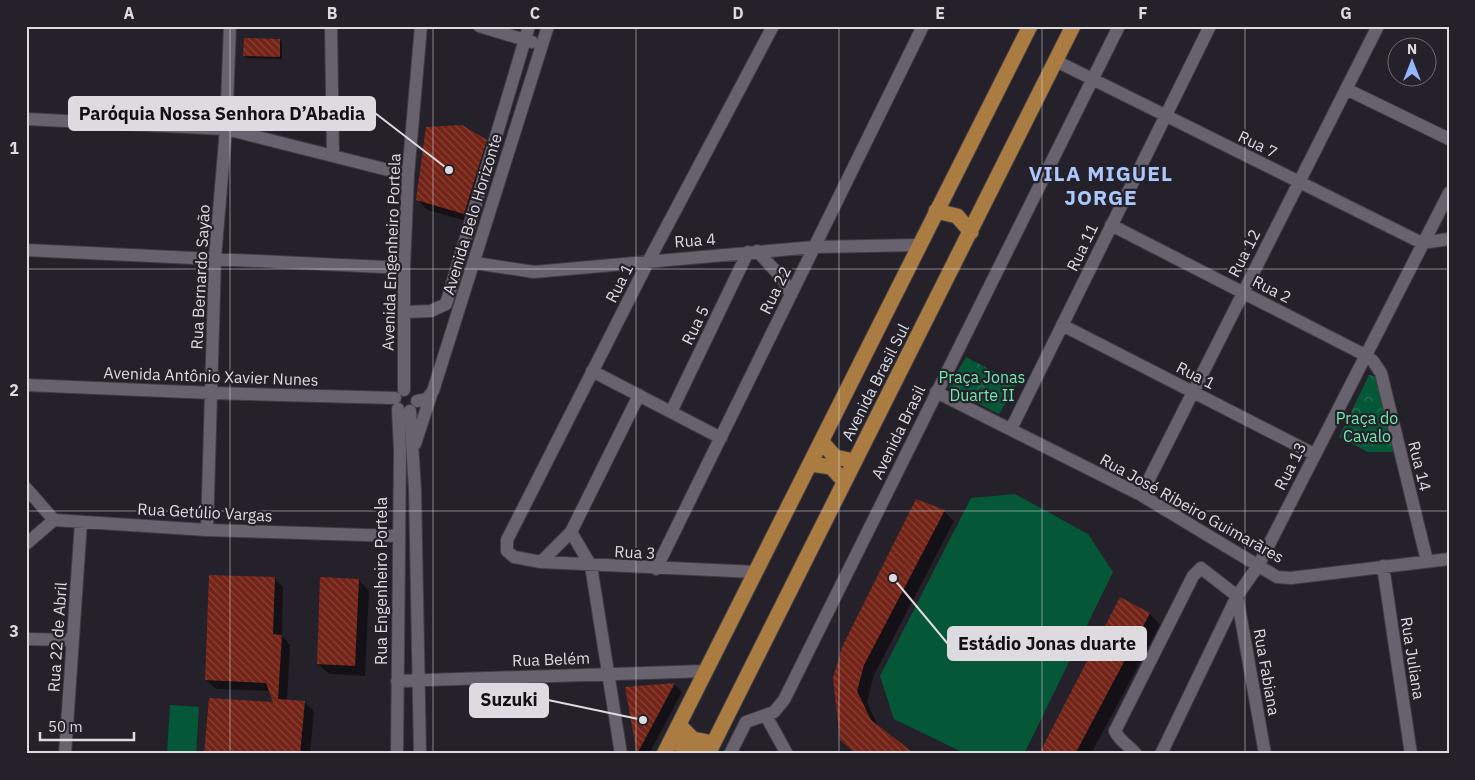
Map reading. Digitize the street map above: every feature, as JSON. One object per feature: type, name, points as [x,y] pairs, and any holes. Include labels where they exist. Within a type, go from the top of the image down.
[{"type":"main road","name":"Avenida Brasil Sul","points":[[667,748],[1030,26]]},
{"type":"main road","name":"Avenida Brasil Sul","points":[[710,748],[1074,26]]},
{"type":"main road","points":[[946,192],[955,205],[971,212],[979,212]]},
{"type":"main road","points":[[936,211],[957,216],[971,232]]},
{"type":"main road","points":[[822,442],[835,457],[854,461]]},
{"type":"main road","points":[[811,464],[831,467],[844,481]]},
{"type":"main road","points":[[679,725],[694,739],[710,748]]},
{"type":"main road","points":[[667,748],[680,744],[698,754]]},
{"type":"street","name":"Rua Bernardo Sayão","points":[[207,530],[215,258],[226,130],[230,26]]},
{"type":"street","points":[[331,26],[332,156]]},
{"type":"street","name":"Avenida Engenheiro Portela","points":[[405,402],[404,268],[408,175],[420,26]]},
{"type":"street","points":[[479,26],[542,45]]},
{"type":"street","name":"Avenida Belo Horizonte","points":[[405,312],[431,310],[446,304],[529,26]]},
{"type":"street","name":"Avenida Belo Horizonte","points":[[413,451],[475,263],[548,26]]},
{"type":"street","name":"Rua 1","points":[[514,557],[507,551],[507,540],[649,260],[772,26]]},
{"type":"street","name":"Rua 22","points":[[656,569],[923,26]]},
{"type":"street","name":"Avenida Brasil","points":[[746,722],[774,712],[784,700],[1119,26]]},
{"type":"street","name":"Rua 11","points":[[1011,429],[1210,26]]},
{"type":"street","name":"Rua 12","points":[[1141,494],[1377,27]]},
{"type":"street","name":"Rua 7","points":[[1056,61],[1422,243]]},
{"type":"street","points":[[1346,89],[1449,139]]},
{"type":"street","points":[[26,118],[226,130],[408,175]]},
{"type":"street","name":"Rua 13","points":[[1161,754],[1237,596],[1258,566],[1449,193]]},
{"type":"street","name":"Rua 2","points":[[1112,225],[1365,355]]},
{"type":"street","points":[[1422,243],[1449,239]]},
{"type":"street","name":"Rua 4","points":[[475,263],[534,272],[649,260],[814,247],[919,244]]},
{"type":"street","points":[[26,250],[404,268]]},
{"type":"street","points":[[752,252],[783,279],[791,295]]},
{"type":"street","name":"Rua 5","points":[[670,412],[752,252]]},
{"type":"street","name":"Rua 1","points":[[1062,325],[1314,454]]},
{"type":"street","name":"Rua 14","points":[[1365,355],[1373,361],[1381,373],[1426,561]]},
{"type":"street","points":[[592,371],[721,438]]},
{"type":"street","name":"Avenida Antônio Xavier Nunes","points":[[26,385],[405,402]]},
{"type":"street","name":"Rua José Ribeiro Guimarãres","points":[[936,392],[1141,494],[1277,577],[1290,578],[1449,559]]},
{"type":"street","points":[[420,754],[413,451],[405,402],[427,399],[430,395]]},
{"type":"street","points":[[540,562],[571,532],[639,395]]},
{"type":"street","name":"Rua Engenheiro Portela","points":[[397,754],[398,536],[400,451],[405,402]]},
{"type":"street","points":[[26,488],[54,520],[26,544]]},
{"type":"street","name":"Rua Getúlio Vargas","points":[[54,520],[207,530],[398,536]]},
{"type":"street","name":"Rua 22 de Abril","points":[[65,754],[81,522]]},
{"type":"street","points":[[571,532],[591,566],[621,754]]},
{"type":"street","name":"Rua 3","points":[[514,557],[540,562],[591,566],[756,572]]},
{"type":"street","name":"Rua Juliana","points":[[1383,566],[1411,754]]},
{"type":"street","points":[[1136,754],[1130,747],[1119,741],[1115,731],[1192,576],[1201,568],[1237,596]]},
{"type":"street","name":"Rua Fabiana","points":[[1237,596],[1265,754]]},
{"type":"street","points":[[26,639],[73,640]]},
{"type":"street","name":"Rua Belém","points":[[397,681],[706,671]]},
{"type":"street","points":[[730,711],[746,722],[730,754]]},
{"type":"street","points":[[766,716],[787,754]]},
{"type":"green space","name":"Praça Jonas Duarte II","points":[[966,357],[1017,384],[999,414],[948,388]]},
{"type":"green space","name":"Praça do Cavalo","points":[[1369,375],[1378,377],[1394,452],[1368,452],[1339,437]]},
{"type":"green space","points":[[1015,494],[1088,534],[1113,572],[1024,754],[966,754],[894,719],[880,676],[971,498]]},
{"type":"green space","points":[[170,705],[199,707],[196,754],[167,754]]},
{"type":"building","points":[[244,38],[280,39],[280,57],[243,56]]},
{"type":"building","points":[[462,125],[487,140],[464,214],[416,200],[426,127]]},
{"type":"building","points":[[916,499],[945,510],[864,665],[857,691],[871,720],[915,754],[856,754],[840,740],[833,678],[842,647]]},
{"type":"building","points":[[209,575],[275,577],[273,634],[282,635],[278,699],[305,701],[300,754],[204,754],[209,698],[273,702],[266,683],[205,680]]},
{"type":"building","points":[[320,577],[359,579],[355,666],[317,664]]},
{"type":"building","points":[[1120,597],[1150,613],[1075,754],[1039,754]]},
{"type":"building","points":[[675,683],[637,754],[625,687]]},
{"type":"place","name":"Paróquia Nossa Senhora D’Abadia","points":[[449,170]]},
{"type":"place","name":"Estádio Jonas duarte","points":[[893,578]]},
{"type":"place","name":"Suzuki","points":[[643,720]]},
{"type":"district","name":"VILA MIGUEL JORGE","points":[[1101,186]]}]
